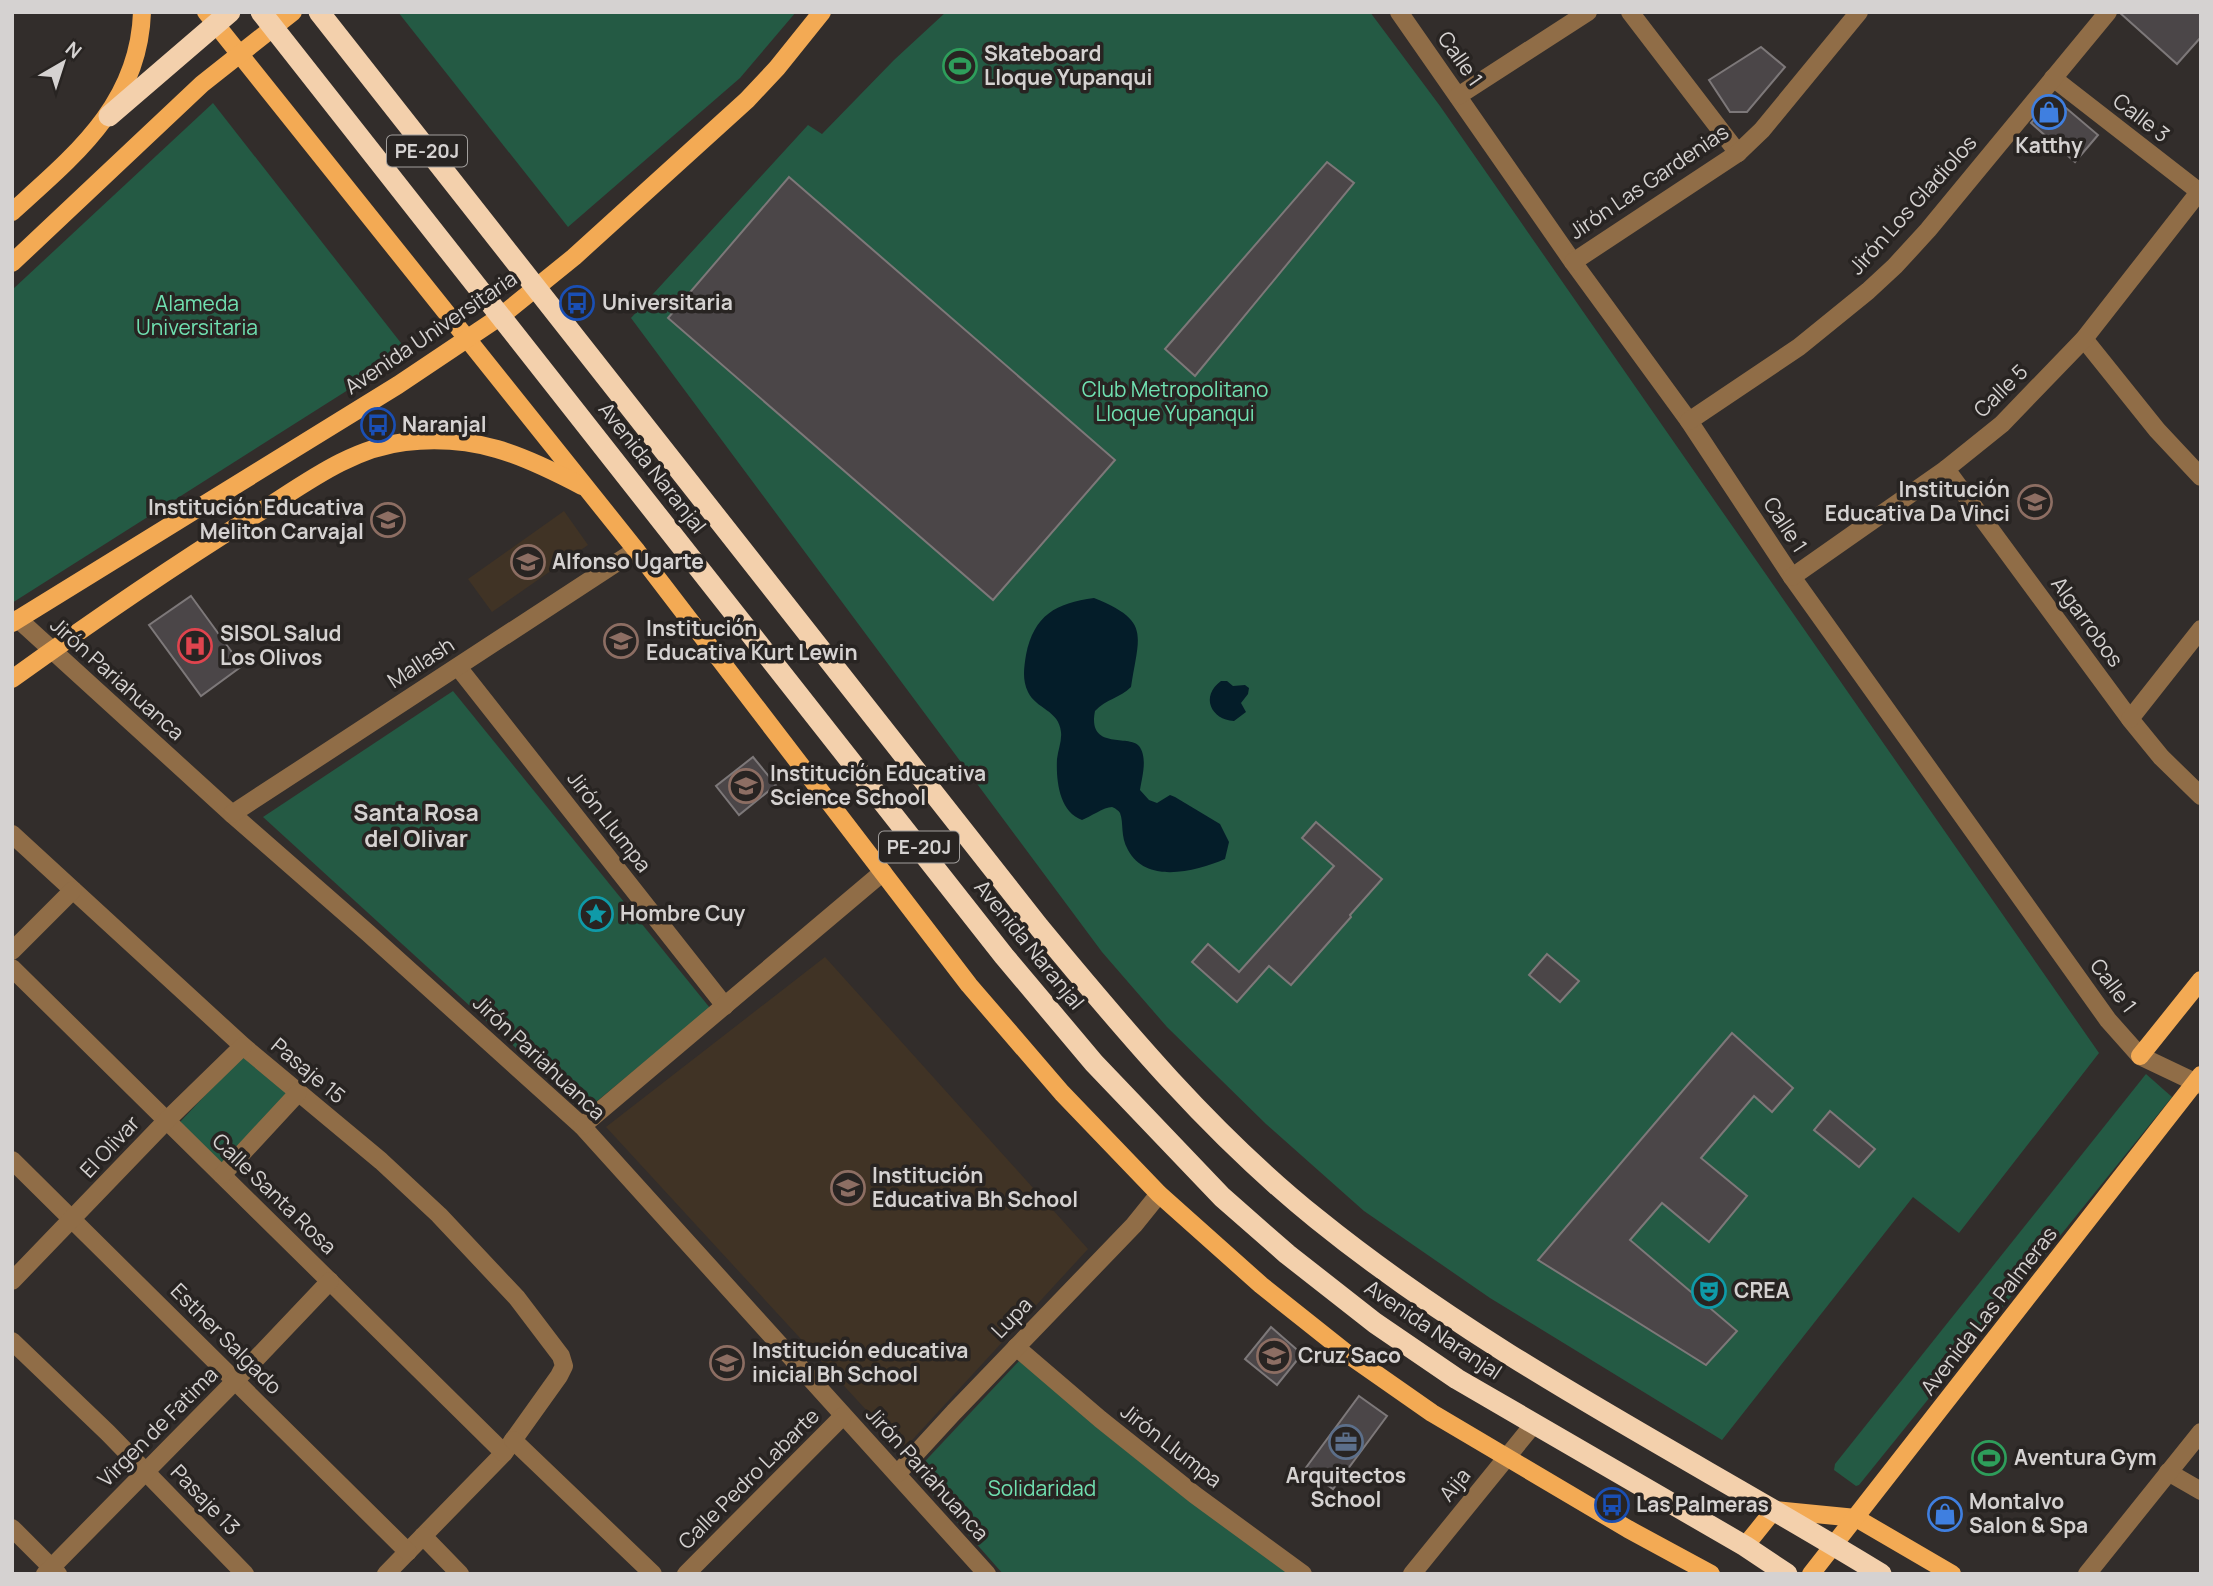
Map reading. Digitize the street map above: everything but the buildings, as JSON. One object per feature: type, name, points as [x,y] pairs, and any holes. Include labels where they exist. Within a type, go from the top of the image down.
[{"type":"highway","name":"Avenida Naranjal","points":[[319,12],[1039,928],[1127,1033],[1252,1163],[1317,1219],[1404,1285],[1564,1387],[1881,1574]]},
{"type":"highway","points":[[109,116],[217,16]]},
{"type":"highway","name":"Avenida Naranjal","points":[[267,20],[1004,956],[1094,1063],[1222,1197],[1287,1254],[1375,1323],[1457,1379],[1745,1546],[1787,1574]]},
{"type":"main road","points":[[12,212],[80,150],[109,116],[128,78],[141,34],[142,12]]},
{"type":"main road","points":[[12,262],[202,84],[239,53],[267,20],[293,12]]},
{"type":"main road","name":"Avenida Universitaria","points":[[15,621],[469,340],[501,316],[536,289],[747,100],[822,12]]},
{"type":"main road","points":[[217,16],[239,53],[636,550],[970,985],[1062,1093],[1159,1194],[1261,1284],[1349,1355],[1432,1413],[1628,1529],[1710,1574]]},
{"type":"main road","points":[[12,679],[171,567],[333,466],[370,450],[402,442],[468,442],[499,448],[530,460],[587,489]]},
{"type":"main road","points":[[2140,1056],[2201,981]]},
{"type":"main road","name":"Avenida Las Palmeras","points":[[1811,1574],[2199,1081]]},
{"type":"main road","points":[[1745,1546],[1774,1510]]},
{"type":"main road","name":"Avenida Naranjal","points":[[1774,1510],[1856,1518],[1952,1574]]},
{"type":"street","name":"Calle 1","points":[[1399,12],[1573,262],[1689,421],[1792,577],[2108,1020],[2140,1056]]},
{"type":"street","points":[[1458,96],[1588,12]]},
{"type":"street","points":[[1630,12],[1738,153]]},
{"type":"street","name":"Jirón Las Gardenias","points":[[1573,262],[1738,153],[1762,130],[1859,12]]},
{"type":"street","name":"Jirón Los Gladiolos","points":[[1689,421],[1799,346],[1868,291],[1928,229],[2108,12]]},
{"type":"street","name":"Calle 3","points":[[2053,78],[2200,192]]},
{"type":"street","name":"Calle 5","points":[[1792,577],[1946,469],[2002,424],[2084,339],[2200,192]]},
{"type":"street","points":[[2084,339],[2157,430],[2201,477]]},
{"type":"street","name":"Algarrobos","points":[[1946,469],[2130,719],[2161,757],[2201,796]]},
{"type":"street","name":"Mallash","points":[[232,814],[636,550]]},
{"type":"street","name":"Jirón Pariahuanca","points":[[15,621],[52,650],[582,1126],[986,1574]]},
{"type":"street","points":[[2130,719],[2201,629]]},
{"type":"street","name":"Jirón Llumpa","points":[[458,667],[725,1006]]},
{"type":"street","name":"Pasaje 15","points":[[12,834],[243,1046],[381,1161],[439,1215],[517,1298],[561,1356],[564,1366],[509,1446]]},
{"type":"street","points":[[582,1126],[883,872]]},
{"type":"street","points":[[12,951],[73,890]]},
{"type":"street","name":"Calle Santa Rosa","points":[[12,968],[330,1281],[653,1574]]},
{"type":"street","name":"El Olivar","points":[[12,1281],[243,1046]]},
{"type":"street","points":[[2140,1056],[2199,1081]]},
{"type":"street","points":[[222,1175],[298,1093]]},
{"type":"street","name":"Esther Salgado","points":[[12,1160],[408,1552]]},
{"type":"street","name":"Lupa","points":[[898,1474],[1134,1225],[1159,1194]]},
{"type":"street","name":"Virgen de Fatima","points":[[52,1572],[330,1281]]},
{"type":"street","name":"Pasaje 13","points":[[12,1341],[146,1472],[245,1574]]},
{"type":"street","name":"Jirón Llumpa","points":[[1016,1347],[1100,1419],[1303,1574]]},
{"type":"street","name":"Calle Pedro Labarte","points":[[686,1574],[843,1416]]},
{"type":"street","name":"Aija","points":[[1412,1574],[1534,1425]]},
{"type":"street","points":[[2087,1574],[2201,1432]]},
{"type":"street","points":[[386,1574],[509,1446]]},
{"type":"street","points":[[2168,1472],[2201,1491]]},
{"type":"street","points":[[12,1528],[52,1572]]},
{"type":"street","points":[[423,1536],[460,1574]]},
{"type":"shaded area","name":"Alfonso Ugarte","points":[[564,511],[588,545],[492,612],[468,579]]},
{"type":"shaded area","name":"Institución Educativa Bh School","points":[[825,957],[1088,1249],[903,1450],[606,1127]]},
{"type":"green space","points":[[398,12],[796,12],[740,78],[568,227]]},
{"type":"green space","name":"Club Metropolitano Lloque Yupanqui","points":[[946,12],[1370,12],[1440,106],[2099,1053],[1959,1233],[1913,1197],[1722,1440],[1490,1298],[1364,1211],[1266,1124],[1167,1027],[1102,952],[631,318],[808,125],[822,134],[894,60]]},
{"type":"green space","name":"Alameda Universitaria","points":[[213,103],[408,352],[12,603],[12,290]]},
{"type":"green space","points":[[453,691],[710,1008],[585,1111],[263,817]]},
{"type":"green space","points":[[245,1053],[301,1100],[234,1175],[180,1122]]},
{"type":"green space","points":[[2146,1074],[2172,1097],[1859,1485],[1856,1486],[1834,1470],[1835,1464]]},
{"type":"green space","name":"Solidaridad","points":[[1019,1361],[1289,1574],[1003,1574],[914,1473]]},
{"type":"water","points":[[1094,598],[1125,614],[1133,622],[1138,642],[1131,687],[1095,711],[1094,723],[1097,732],[1111,739],[1139,746],[1144,762],[1140,790],[1149,800],[1157,803],[1170,795],[1220,824],[1229,842],[1225,859],[1187,871],[1147,868],[1136,861],[1128,850],[1117,810],[1109,807],[1082,820],[1074,816],[1064,803],[1057,776],[1061,735],[1059,725],[1052,714],[1028,692],[1024,678],[1025,660],[1035,630],[1049,613],[1068,603]]},
{"type":"water","points":[[1221,681],[1249,688],[1241,703],[1246,712],[1234,721],[1219,716],[1211,706],[1211,693]]},
{"type":"place","name":"Skateboard Lloque Yupanqui","points":[[960,66]]},
{"type":"place","name":"Katthy","points":[[2049,112]]},
{"type":"place","name":"Universitaria","points":[[577,303]]},
{"type":"place","name":"Naranjal","points":[[378,425]]},
{"type":"place","name":"Institución Educativa Da Vinci","points":[[2035,502]]},
{"type":"place","name":"Institución Educativa Meliton Carvajal","points":[[388,520]]},
{"type":"place","name":"Alfonso Ugarte","points":[[528,562]]},
{"type":"place","name":"Institución Educativa Kurt Lewin","points":[[621,641]]},
{"type":"place","name":"SISOL Salud Los Olivos","points":[[195,646]]},
{"type":"place","name":"Institución Educativa Science School","points":[[746,786]]},
{"type":"place","name":"Hombre Cuy","points":[[596,914]]},
{"type":"place","name":"Institución Educativa Bh School","points":[[848,1188]]},
{"type":"place","name":"CREA","points":[[1709,1291]]},
{"type":"place","name":"Cruz Saco","points":[[1274,1356]]},
{"type":"place","name":"Institución educativa inicial Bh School","points":[[727,1363]]},
{"type":"place","name":"Arquitectos School","points":[[1346,1442]]},
{"type":"place","name":"Aventura Gym","points":[[1989,1458]]},
{"type":"place","name":"Las Palmeras","points":[[1612,1505]]},
{"type":"place","name":"Montalvo Salon & Spa","points":[[1945,1514]]},
{"type":"district","name":"Santa Rosa del Olivar","points":[[416,826]]}]
